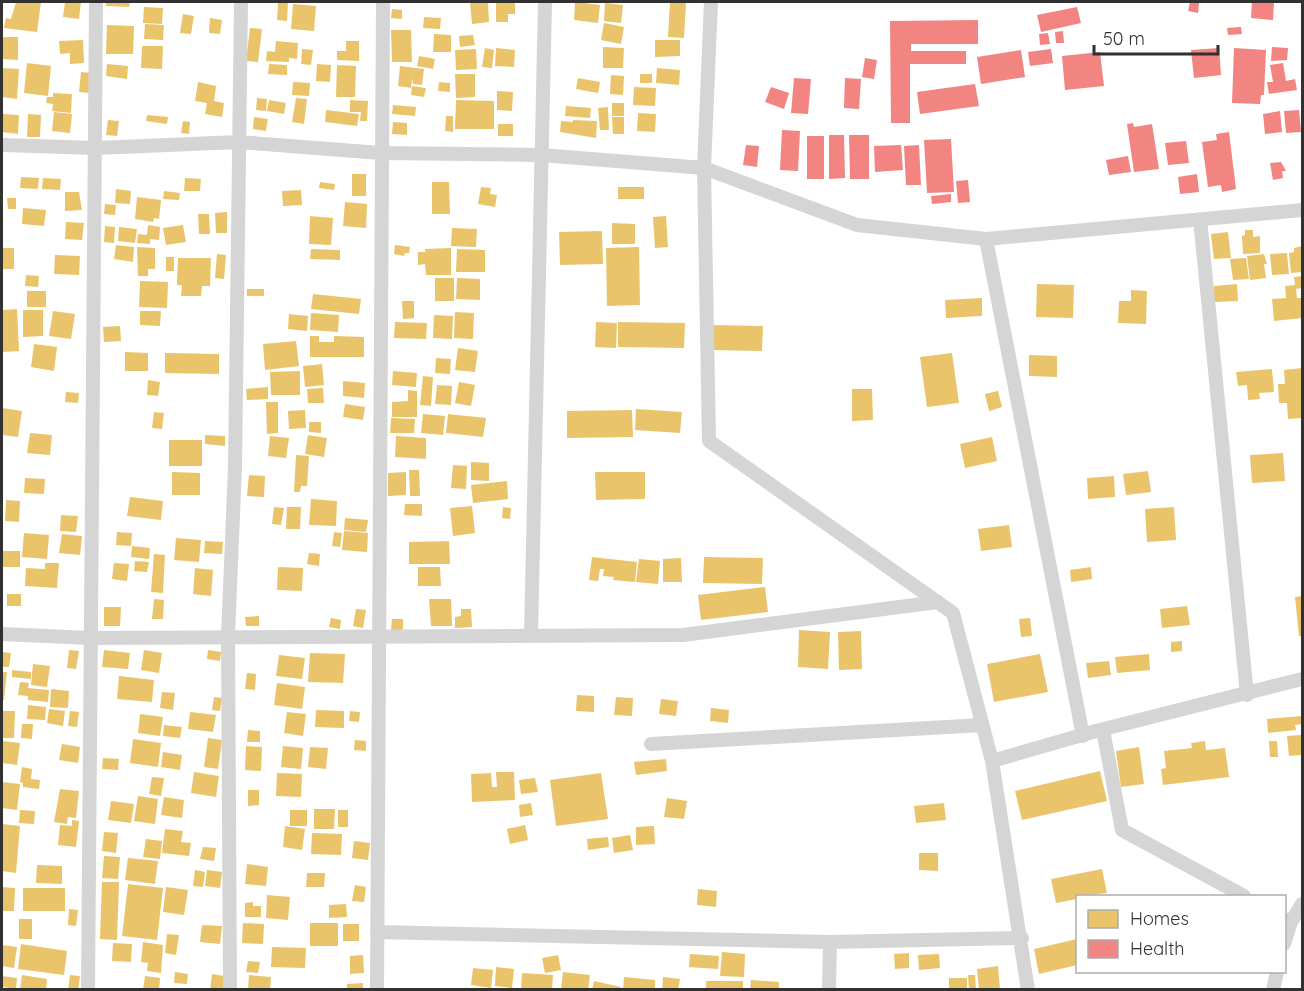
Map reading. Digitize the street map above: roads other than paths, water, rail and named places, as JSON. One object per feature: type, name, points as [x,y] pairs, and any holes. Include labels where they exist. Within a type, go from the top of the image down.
[{"type":"street","points":[[88,990],[96,2]]},
{"type":"street","points":[[230,990],[228,635],[235,467],[241,2]]},
{"type":"street","points":[[376,990],[383,2]]},
{"type":"street","points":[[531,636],[545,2]]},
{"type":"street","points":[[711,2],[704,168],[710,441],[953,613],[992,761],[1022,938],[1028,990]]},
{"type":"street","points":[[2,145],[96,148],[239,142],[381,153],[541,155],[704,168],[857,225],[986,239],[1302,210]]},
{"type":"street","points":[[1200,219],[1247,695]]},
{"type":"street","points":[[986,239],[1083,736]]},
{"type":"street","points":[[2,634],[90,638],[228,635],[379,637],[683,635],[938,602]]},
{"type":"street","points":[[992,761],[1302,679]]},
{"type":"street","points":[[651,744],[982,726]]},
{"type":"street","points":[[1103,730],[1122,831],[1240,895]]},
{"type":"street","points":[[1288,921],[1302,904]]},
{"type":"street","points":[[377,932],[830,942],[1022,938]]},
{"type":"street","points":[[829,990],[830,942]]},
{"type":"street","points":[[1273,990],[1277,973]]}]
